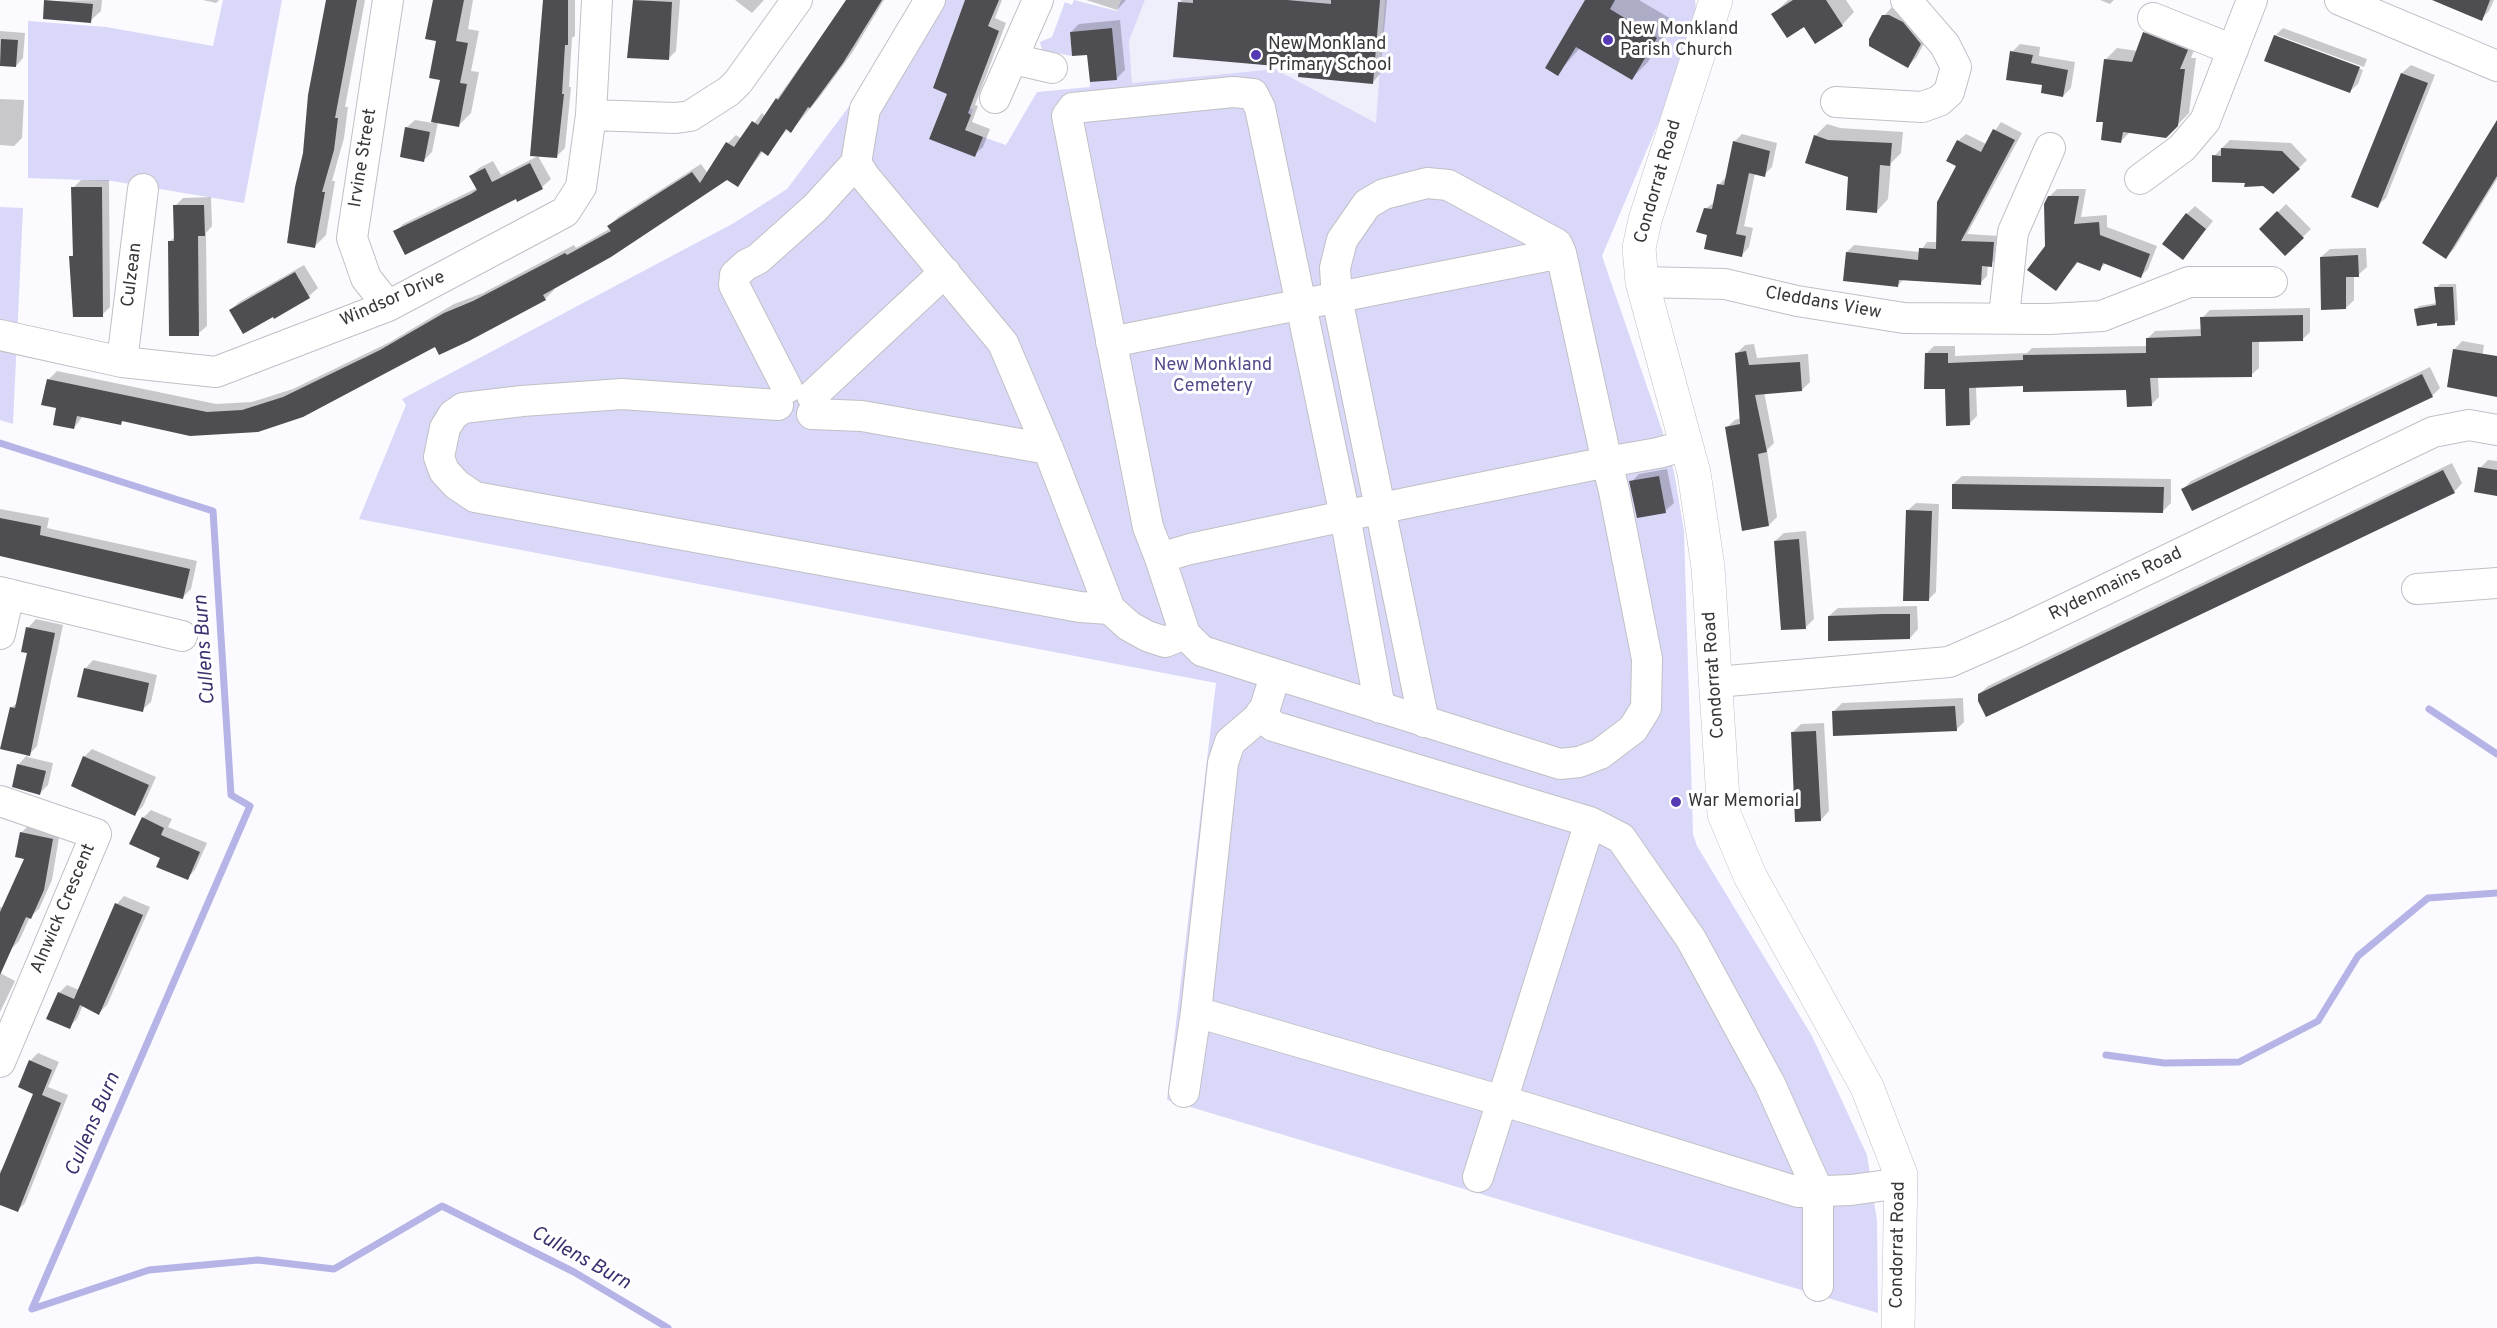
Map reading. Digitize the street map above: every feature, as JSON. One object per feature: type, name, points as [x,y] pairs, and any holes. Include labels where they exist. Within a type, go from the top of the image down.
[{"type":"main road","name":"Condorrat Road","points":[[1716,0],[1645,219],[1639,248],[1642,282],[1687,445],[1708,567],[1724,813],[1749,876],[1867,1088],[1902,1183],[1898,1328]]},
{"type":"street","name":"Irvine Street","points":[[387,306],[366,278],[352,238],[388,0]]},
{"type":"street","name":"Windsor Drive","points":[[0,335],[122,362],[216,372],[387,306],[565,212],[581,187],[591,115],[597,0]]},
{"type":"street","points":[[591,115],[676,118],[690,116],[729,91],[738,82],[797,0]]},
{"type":"street","points":[[797,401],[734,285],[735,275],[758,260],[815,208],[856,163],[865,109],[930,0]]},
{"type":"street","points":[[996,98],[1038,0]]},
{"type":"street","points":[[1836,102],[1922,107],[1939,101],[1949,92],[1956,67],[1945,45],[1905,0]]},
{"type":"street","points":[[2140,179],[2182,148],[2205,121],[2252,0]]},
{"type":"street","points":[[2340,0],[2497,66]]},
{"type":"street","points":[[2153,18],[2233,50]]},
{"type":"street","points":[[1012,58],[1052,68]]},
{"type":"street","points":[[1380,708],[1345,516],[1260,108],[1253,94],[1233,92],[1074,108],[1067,116],[1070,139],[1148,527],[1185,634],[1202,651],[1275,676],[1560,764],[1579,762],[1600,754],[1632,729],[1646,708],[1647,659],[1607,462],[1561,253],[1557,244],[1448,185],[1427,183],[1406,186],[1367,204],[1352,222],[1342,240],[1335,268],[1337,298],[1382,508],[1424,722]]},
{"type":"street","points":[[2004,317],[2013,232],[2050,148]]},
{"type":"street","points":[[856,163],[864,177],[1003,343],[1048,449],[1110,609],[1129,626],[1147,636],[1165,642],[1185,634]]},
{"type":"street","name":"Culzean","points":[[122,362],[143,189]]},
{"type":"street","points":[[1111,342],[1561,253]]},
{"type":"street","points":[[797,401],[945,272]]},
{"type":"street","name":"Cleddans View","points":[[1642,282],[1725,284],[1797,301],[1904,318],[2049,319],[2102,316],[2189,282],[2272,282]]},
{"type":"street","points":[[1048,449],[862,416],[797,401],[622,394],[522,400],[463,408],[453,415],[445,428],[439,457],[444,471],[456,485],[475,497],[1080,607],[1110,609]]},
{"type":"street","name":"Rydenmains Road","points":[[1716,682],[1949,662],[2015,633],[2433,432],[2469,425],[2497,430]]},
{"type":"street","points":[[1160,558],[1190,549],[1687,445]]},
{"type":"street","points":[[2417,589],[2497,583]]},
{"type":"street","points":[[0,634],[4,593],[182,636]]},
{"type":"street","points":[[1184,1092],[1197,1012],[1223,762],[1230,742],[1261,713],[1275,676]]},
{"type":"street","points":[[1261,713],[1273,726],[1590,822],[1621,838],[1691,939],[1770,1084],[1818,1191],[1818,1287]]},
{"type":"street","name":"Alnwick Crescent","points":[[0,801],[96,834],[2,1049]]},
{"type":"street","points":[[1479,1177],[1590,822]]},
{"type":"street","points":[[1197,1012],[1502,1100],[1798,1192],[1851,1190],[1902,1183]]},
{"type":"shaded area","name":"New Monkland Primary School","points":[[1145,0],[1385,0],[1377,124],[1275,69],[1132,83],[1129,41]]},
{"type":"green space","points":[[223,0],[282,0],[244,203],[112,181],[28,178],[28,21],[106,27],[213,46]]},
{"type":"green space","name":"New Monkland Cemetery","points":[[941,0],[965,0],[952,35],[991,50],[943,64],[933,88],[971,103],[970,108],[973,109],[971,115],[943,104],[929,138],[975,157],[983,137],[1006,145],[1037,92],[1090,87],[1090,82],[1117,79],[1112,28],[1070,32],[1072,56],[1042,50],[1040,42],[1052,37],[1065,2],[1072,5],[1074,0],[1117,11],[1121,0],[1145,0],[1129,41],[1132,83],[1275,69],[1376,123],[1385,0],[1695,0],[1698,29],[1602,256],[1662,430],[1674,472],[1684,531],[1693,834],[1697,846],[1812,1036],[1867,1155],[1877,1221],[1878,1313],[1167,1100],[1216,683],[359,519],[406,405],[402,399],[734,223],[787,189],[881,64]]},
{"type":"green space","points":[[0,207],[23,208],[13,424],[0,420]]},
{"type":"building","points":[[44,0],[93,4],[91,23],[43,19]]},
{"type":"building","points":[[326,0],[357,0],[335,118],[338,118],[334,150],[322,192],[325,192],[315,248],[287,243],[295,187],[303,153],[308,95]]},
{"type":"building","points":[[433,0],[464,0],[456,41],[468,43],[460,83],[467,84],[459,127],[431,122],[440,80],[429,78],[436,41],[425,39]]},
{"type":"building","points":[[543,0],[568,0],[568,45],[565,45],[562,94],[564,94],[557,158],[530,156]]},
{"type":"building","points":[[633,0],[672,2],[669,60],[627,58]]},
{"type":"building","points":[[846,0],[882,0],[843,63],[810,108],[808,107],[791,133],[786,129],[768,156],[761,151],[738,187],[727,180],[611,257],[543,295],[546,300],[469,341],[439,355],[435,347],[303,417],[258,432],[190,436],[122,421],[121,425],[77,416],[74,429],[53,425],[56,408],[41,405],[47,379],[207,412],[242,410],[283,397],[380,350],[444,313],[473,301],[565,253],[567,255],[611,231],[607,226],[692,172],[700,183],[726,142],[734,147],[752,121],[758,125],[776,98],[778,100]]},
{"type":"building","points":[[965,0],[999,0],[988,26],[999,31],[968,113],[971,115],[965,130],[983,137],[975,157],[929,139],[947,94],[933,88]]},
{"type":"building","name":"New Monkland Primary School","points":[[1193,0],[1287,0],[1331,4],[1331,0],[1380,0],[1373,84],[1298,77],[1299,68],[1173,57],[1178,2],[1193,3]]},
{"type":"building","name":"New Monkland Parish Church","points":[[1585,0],[1615,0],[1610,9],[1657,38],[1632,80],[1576,47],[1558,76],[1545,68]]},
{"type":"building","points":[[1793,0],[1826,0],[1843,26],[1815,44],[1804,27],[1787,38],[1771,14]]},
{"type":"building","points":[[2432,0],[2490,0],[2482,21]]},
{"type":"building","points":[[1882,15],[1889,15],[1903,22],[1921,44],[1908,68],[1869,46],[1869,39]]},
{"type":"building","points":[[1112,28],[1117,80],[1090,82],[1087,55],[1072,56],[1070,32]]},
{"type":"building","points":[[2143,32],[2188,50],[2180,69],[2185,69],[2178,126],[2166,138],[2123,132],[2121,143],[2101,140],[2103,122],[2096,122],[2104,59],[2132,62]]},
{"type":"building","points":[[2274,35],[2360,67],[2350,93],[2264,61]]},
{"type":"building","points":[[1,39],[18,40],[16,67],[0,66]]},
{"type":"building","points":[[2010,51],[2033,55],[2031,63],[2068,70],[2063,97],[2041,93],[2042,85],[2006,80]]},
{"type":"building","points":[[2401,73],[2428,83],[2378,208],[2351,197]]},
{"type":"building","points":[[2497,120],[2497,176],[2446,259],[2422,243]]},
{"type":"building","points":[[405,127],[430,132],[424,162],[400,157]]},
{"type":"building","points":[[1993,129],[2015,140],[1961,241],[1994,242],[1992,267],[1982,266],[1981,285],[1899,280],[1898,287],[1843,281],[1846,252],[1918,260],[1919,248],[1936,249],[1937,202],[1956,166],[1946,161],[1957,140],[1981,152]]},
{"type":"building","points":[[1814,135],[1828,140],[1892,143],[1890,166],[1880,165],[1877,213],[1846,210],[1848,177],[1805,163]]},
{"type":"building","points":[[1733,141],[1770,151],[1765,177],[1749,173],[1736,234],[1746,236],[1742,257],[1704,249],[1707,235],[1696,232],[1704,208],[1712,209],[1717,184],[1724,185]]},
{"type":"building","points":[[2221,148],[2282,151],[2300,169],[2273,194],[2263,186],[2244,187],[2245,183],[2212,182],[2212,155],[2221,156]]},
{"type":"building","points":[[530,163],[543,189],[517,202],[516,199],[405,255],[393,231],[477,190],[469,176],[485,168],[492,182]]},
{"type":"building","points":[[71,187],[102,187],[103,317],[73,317],[69,256],[73,256]]},
{"type":"building","points":[[2048,196],[2079,196],[2074,224],[2099,222],[2100,235],[2150,254],[2141,278],[2103,263],[2100,271],[2077,262],[2056,291],[2027,270],[2045,246],[2044,204]]},
{"type":"building","points":[[173,205],[204,205],[205,236],[198,236],[199,336],[169,336],[168,241],[174,241]]},
{"type":"building","points":[[2277,211],[2304,238],[2285,256],[2259,229]]},
{"type":"building","points":[[2186,213],[2206,229],[2183,260],[2162,244]]},
{"type":"building","points":[[2358,255],[2359,277],[2346,277],[2346,309],[2321,310],[2320,257]]},
{"type":"building","points":[[295,272],[310,298],[243,334],[229,310]]},
{"type":"building","points":[[2434,287],[2453,287],[2455,325],[2437,326],[2437,323],[2417,326],[2414,309],[2436,305]]},
{"type":"building","points":[[2303,315],[2303,341],[2252,342],[2252,377],[2150,378],[2152,406],[2127,407],[2126,390],[2023,392],[2023,386],[1969,388],[1970,425],[1946,426],[1945,389],[1924,389],[1925,353],[1948,353],[1948,363],[2023,360],[2023,355],[2146,353],[2146,338],[2201,336],[2200,317]]},
{"type":"building","points":[[2453,349],[2497,356],[2497,397],[2447,387]]},
{"type":"building","points":[[1746,351],[1749,365],[1800,362],[1802,391],[1755,395],[1767,452],[1758,454],[1769,526],[1742,531],[1725,427],[1740,424],[1735,353]]},
{"type":"building","points":[[2422,374],[2433,397],[2192,511],[2181,489]]},
{"type":"building","points":[[2478,467],[2497,470],[2497,496],[2474,492]]},
{"type":"building","points":[[2443,470],[2455,493],[1986,717],[1978,701],[1978,694]]},
{"type":"building","points":[[1659,476],[1666,513],[1637,518],[1629,481]]},
{"type":"building","points":[[1952,484],[2164,487],[2163,513],[1952,509]]},
{"type":"building","points":[[1906,510],[1932,511],[1929,601],[1903,601]]},
{"type":"building","points":[[0,518],[41,526],[40,535],[190,569],[183,599],[0,556]]},
{"type":"building","points":[[1799,539],[1806,629],[1781,630],[1774,541]]},
{"type":"building","points":[[1910,614],[1910,639],[1828,641],[1828,616]]},
{"type":"building","points":[[26,627],[55,633],[30,756],[0,749],[10,707],[15,708],[27,653],[21,652]]},
{"type":"building","points":[[84,668],[149,683],[143,712],[77,697]]},
{"type":"building","points":[[1955,706],[1957,731],[1833,736],[1832,711]]},
{"type":"building","points":[[1816,731],[1821,821],[1795,822],[1791,732]]},
{"type":"building","points":[[83,756],[149,785],[135,816],[71,786]]},
{"type":"building","points":[[17,764],[46,771],[40,795],[12,787]]},
{"type":"building","points":[[142,817],[164,828],[161,835],[200,852],[188,880],[156,867],[160,858],[129,844]]},
{"type":"building","points":[[20,832],[53,839],[44,890],[31,919],[26,917],[0,975],[0,912],[24,859],[15,857]]},
{"type":"building","points":[[115,903],[143,915],[99,1015],[80,1005],[70,1029],[46,1019],[58,992],[74,999]]},
{"type":"building","points":[[29,1060],[52,1070],[42,1095],[61,1103],[18,1212],[0,1205],[0,1174],[33,1094],[18,1087]]},
{"type":"waterway","name":"Cullens Burn","points":[[0,443],[213,511],[231,795],[250,806],[32,1309],[149,1270],[258,1260],[334,1269],[442,1206],[574,1272],[668,1328]]},
{"type":"waterway","points":[[2429,709],[2497,754]]},
{"type":"waterway","points":[[2106,1055],[2164,1063],[2239,1062],[2318,1021],[2358,956],[2428,898],[2497,893]]},
{"type":"place","name":"New Monkland Parish Church","points":[[1608,40]]},
{"type":"place","name":"New Monkland Primary School","points":[[1256,55]]},
{"type":"place","name":"War Memorial","points":[[1676,802]]}]
